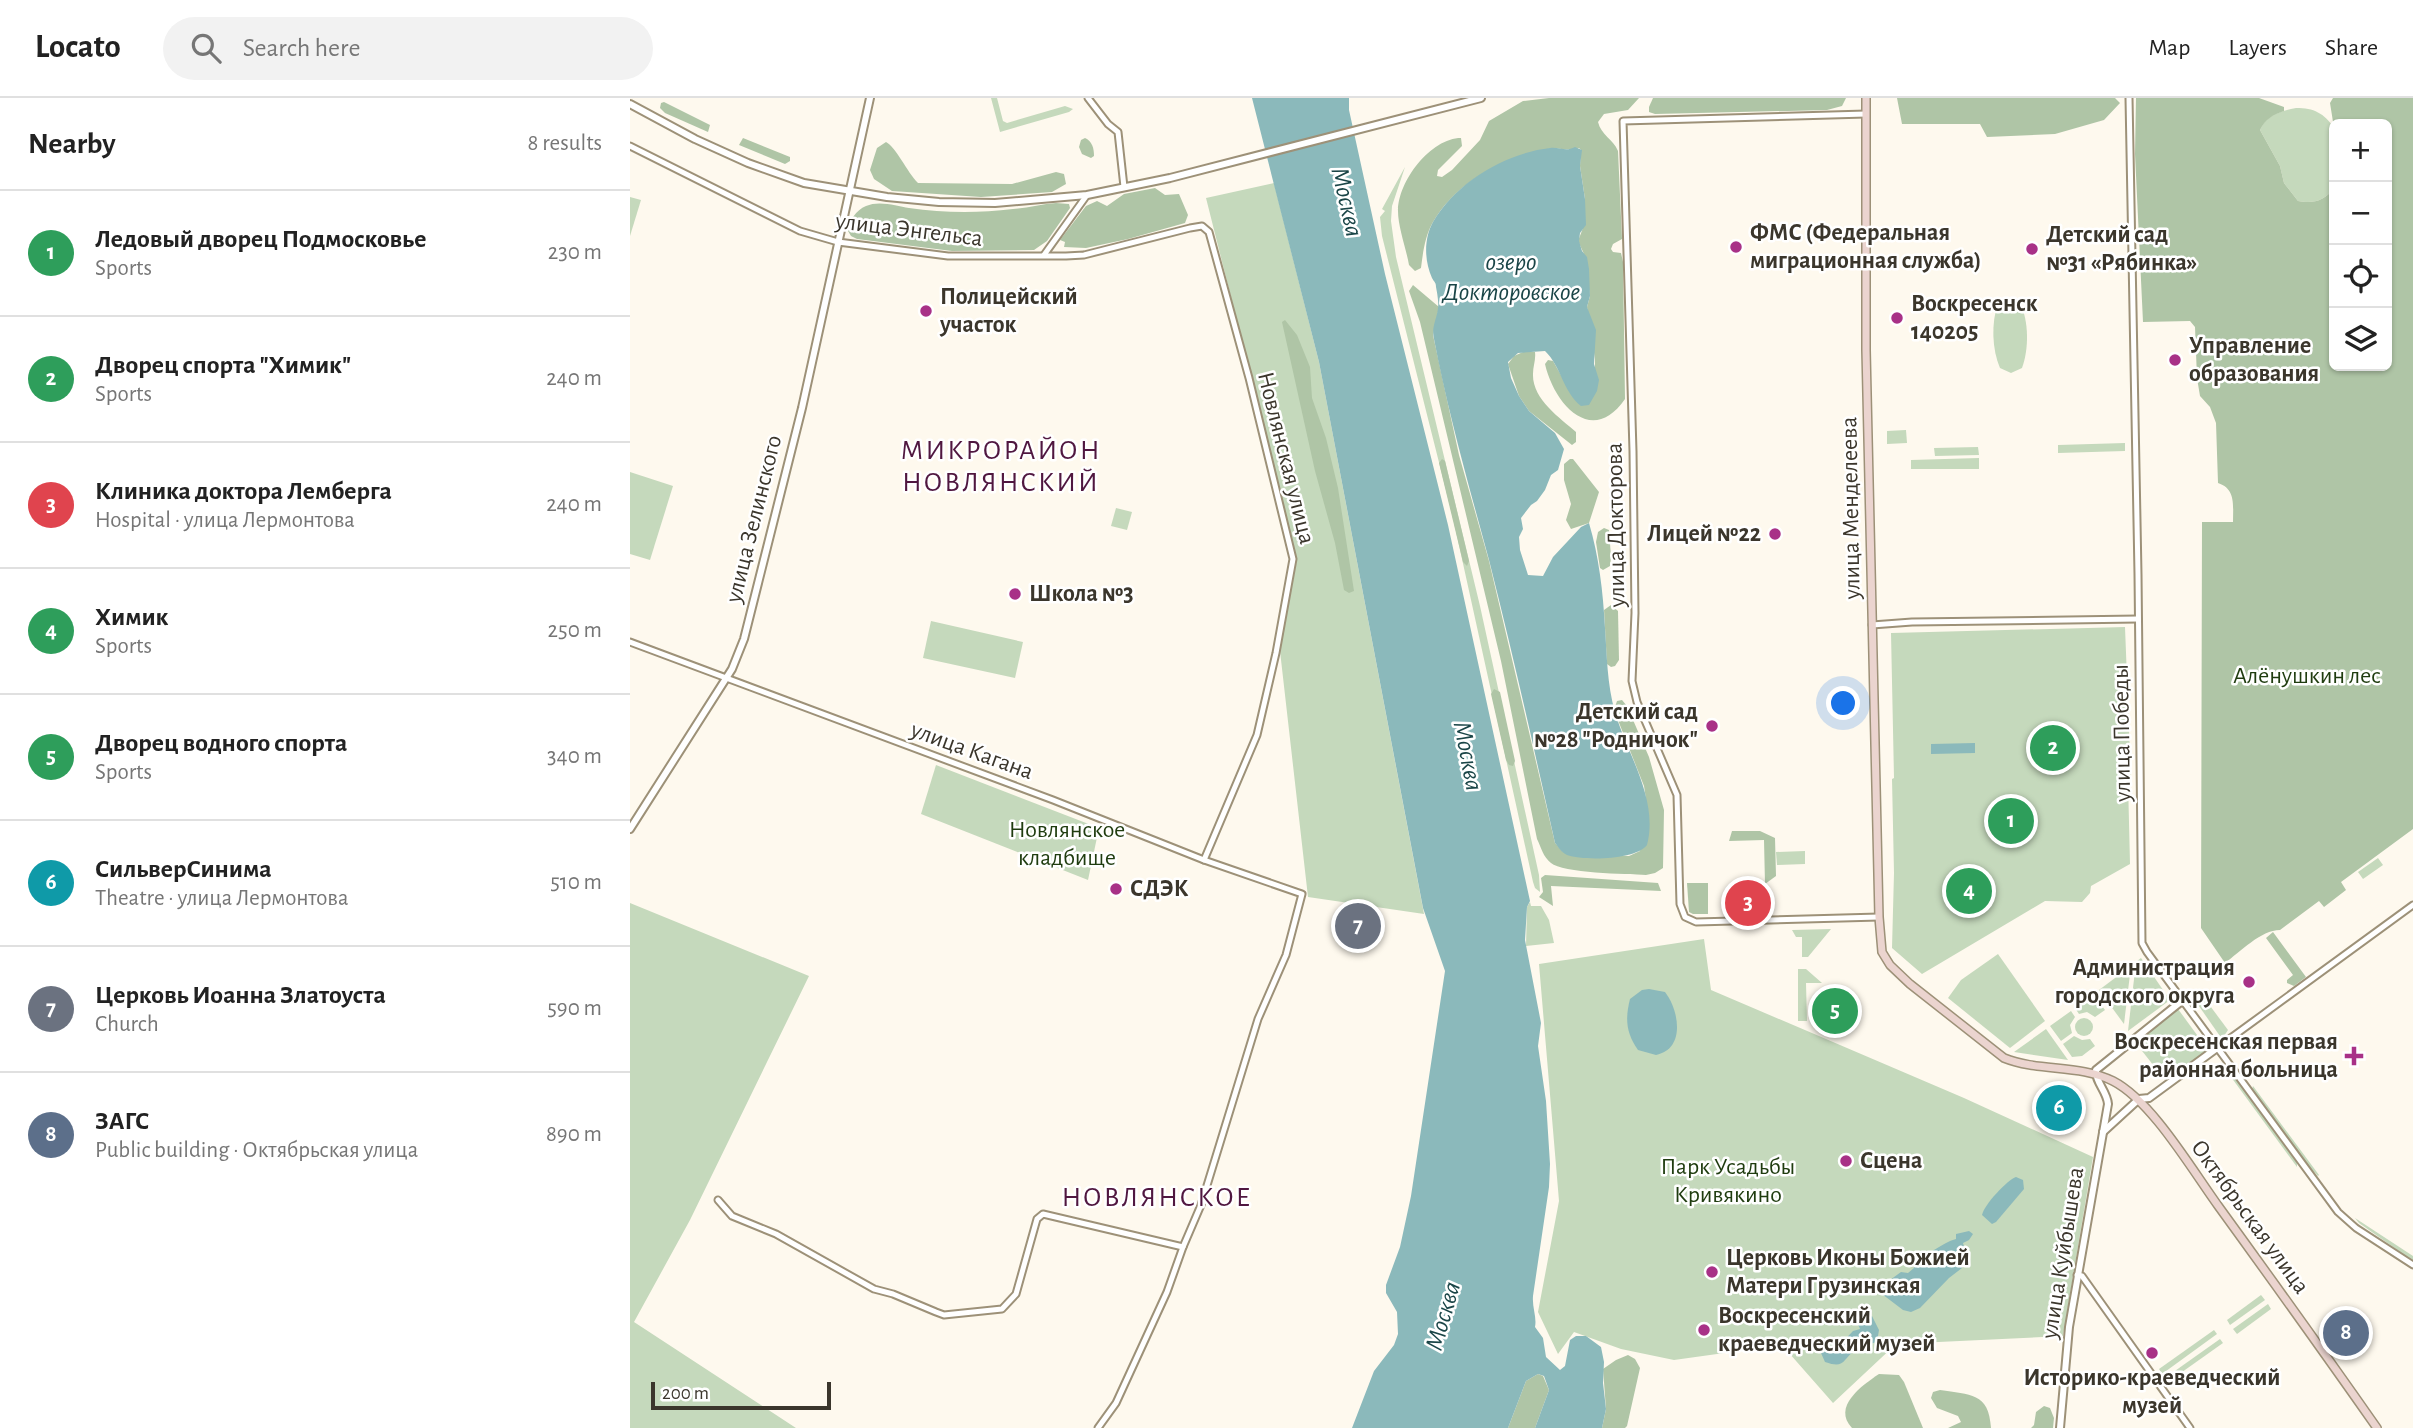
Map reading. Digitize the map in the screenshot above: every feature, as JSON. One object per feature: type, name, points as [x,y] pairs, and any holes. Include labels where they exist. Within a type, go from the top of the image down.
[{"type":"main road","name":"улица Менделеева","points":[[1866,98],[1866,350],[1882,952],[1890,965],[1913,987],[2004,1058],[2022,1064],[2095,1075],[2114,1082],[2139,1099]]},
{"type":"main road","name":"Октябрьская улица","points":[[2139,1099],[2377,1428]]},
{"type":"street","name":"улица Зелинского","points":[[630,829],[726,678],[744,639],[802,408],[870,98]]},
{"type":"street","points":[[1088,98],[1108,124],[1118,132],[1124,187]]},
{"type":"street","points":[[630,104],[664,124],[748,163],[804,183],[918,201],[995,203],[1087,195],[1228,163],[1481,98]]},
{"type":"street","name":"улица Победы","points":[[2129,98],[2142,943],[2338,1212],[2356,1228],[2413,1265]]},
{"type":"street","name":"улица Докторова","points":[[1866,114],[1623,121],[1633,451],[1635,613],[1632,681],[1637,702],[1677,795],[1680,904],[1686,918],[1696,922],[1879,917]]},
{"type":"street","name":"улица Энгельса","points":[[630,146],[800,231],[838,242],[948,256],[1062,256],[1084,255],[1202,226]]},
{"type":"street","points":[[1044,255],[1087,195]]},
{"type":"street","name":"Новлянская улица","points":[[1202,226],[1209,232],[1219,262],[1293,559],[1258,735],[1204,860]]},
{"type":"street","points":[[1049,247],[1062,256]]},
{"type":"street","points":[[1872,625],[2138,619]]},
{"type":"street","name":"улица Кагана","points":[[630,642],[760,693],[1052,800],[1204,860],[1302,894],[1286,955],[1258,1019],[1216,1161],[1183,1247]]},
{"type":"street","points":[[2102,1133],[2139,1099],[2149,1098],[2413,905]]},
{"type":"street","points":[[2095,1075],[2097,1068],[2183,1000]]},
{"type":"street","name":"улица Куйбышева","points":[[2060,1428],[2069,1327],[2107,1097],[2095,1075]]},
{"type":"street","points":[[718,1200],[732,1216],[776,1234],[874,1289],[944,1315],[1002,1309],[1010,1303],[1016,1294],[1037,1219],[1042,1214],[1183,1247],[1167,1292],[1116,1403],[1098,1428]]},
{"type":"street","points":[[2077,1275],[2082,1276],[2190,1428]]},
{"type":"green space","points":[[991,98],[997,98],[1003,121],[1007,123],[1065,106],[1073,109],[1000,132]]},
{"type":"green space","points":[[1549,98],[1639,98],[1628,110],[1604,114],[1598,122],[1618,151],[1622,239],[1613,244],[1611,249],[1621,253],[1623,262],[1625,399],[1612,413],[1600,419],[1588,420],[1566,405],[1557,393],[1545,364],[1548,360],[1553,361],[1566,384],[1595,372],[1587,307],[1590,296],[1584,254],[1578,241],[1583,228],[1585,199],[1579,148],[1551,149],[1514,158],[1468,183],[1454,195],[1433,222],[1426,238],[1421,268],[1415,271],[1409,265],[1399,224],[1399,199],[1410,175],[1428,153],[1438,145],[1461,138],[1462,146],[1438,170],[1437,176],[1442,177],[1480,140],[1489,121],[1523,101]]},
{"type":"green space","points":[[1653,98],[1846,98],[1842,106],[1827,110],[1655,114],[1649,112]]},
{"type":"green space","points":[[1897,98],[2115,98],[2120,103],[2104,120],[2055,134],[1987,137],[1980,124],[1902,124]]},
{"type":"green space","name":"Алёнушкин лес","points":[[2136,98],[2259,98],[2284,107],[2284,111],[2270,118],[2260,130],[2280,166],[2284,183],[2298,201],[2313,202],[2329,194],[2329,371],[2392,371],[2392,119],[2333,119],[2330,103],[2333,98],[2413,98],[2413,829],[2341,882],[2346,890],[2324,907],[2319,901],[2280,930],[2258,938],[2225,963],[2201,928],[2202,522],[2233,522],[2233,504],[2231,493],[2218,483],[2216,423],[2210,407],[2200,396],[2195,327],[2190,321],[2143,322],[2135,154]]},
{"type":"green space","points":[[664,102],[710,125],[708,132],[665,113],[660,108]]},
{"type":"green space","points":[[2296,108],[2308,109],[2318,112],[2329,122],[2327,196],[2313,202],[2298,201],[2284,183],[2280,166],[2260,130],[2270,117]]},
{"type":"green space","points":[[743,138],[790,157],[790,161],[785,164],[739,145]]},
{"type":"green space","points":[[1085,138],[1093,148],[1094,156],[1091,158],[1082,154],[1079,147],[1081,140]]},
{"type":"green space","points":[[886,142],[918,183],[1012,184],[1056,172],[1064,174],[1066,184],[1052,192],[981,197],[892,191],[874,179],[870,170],[877,148]]},
{"type":"green space","points":[[1405,167],[1392,206],[1391,221],[1396,257],[1480,606],[1539,875],[1540,892],[1533,882],[1453,518],[1382,236],[1380,217],[1385,211],[1382,209]]},
{"type":"green space","points":[[1274,183],[1319,362],[1424,914],[1308,897],[1280,651],[1297,559],[1206,198]]},
{"type":"green space","points":[[1155,188],[1165,195],[1179,194],[1188,215],[1185,223],[1086,248],[1064,247],[1065,242],[1060,240],[1086,206],[1097,201],[1107,206],[1124,194]]},
{"type":"green space","points":[[630,197],[641,200],[630,236]]},
{"type":"green space","points":[[877,204],[961,212],[1069,204],[1070,208],[1047,241],[1034,250],[952,251],[857,239],[848,231],[851,220],[859,210]]},
{"type":"green space","points":[[1413,285],[1439,307],[1433,335],[1459,455],[1489,561],[1555,843],[1563,852],[1629,856],[1640,851],[1646,799],[1644,786],[1614,710],[1617,701],[1622,700],[1649,757],[1664,810],[1663,868],[1655,873],[1646,875],[1568,869],[1551,863],[1542,852],[1537,839],[1501,661],[1420,322],[1409,291]]},
{"type":"green space","points":[[2009,299],[2020,303],[2027,335],[2022,368],[2011,373],[2000,368],[1993,336],[1998,304]]},
{"type":"green space","points":[[1285,320],[1297,335],[1310,367],[1312,398],[1326,438],[1338,488],[1354,591],[1349,593],[1344,590],[1335,543],[1315,471],[1282,322]]},
{"type":"green space","points":[[1523,352],[1535,352],[1533,374],[1537,392],[1548,407],[1576,432],[1576,442],[1572,445],[1529,411],[1519,396],[1508,364],[1514,356]]},
{"type":"green space","points":[[1906,430],[1907,443],[1887,444],[1887,431]]},
{"type":"green space","points":[[2125,443],[2125,451],[2058,453],[2058,445]]},
{"type":"green space","points":[[1978,447],[1979,455],[1935,456],[1934,448]]},
{"type":"green space","points":[[1979,458],[1979,469],[1911,469],[1911,460]]},
{"type":"green space","points":[[1442,459],[1445,461],[1469,561],[1467,566],[1463,562],[1439,463]]},
{"type":"green space","points":[[1573,459],[1599,492],[1589,523],[1571,529],[1566,520],[1571,504],[1564,480],[1564,464]]},
{"type":"green space","points":[[630,472],[673,486],[650,560],[630,554]]},
{"type":"green space","points":[[1116,508],[1132,512],[1127,530],[1111,526]]},
{"type":"green space","points":[[1604,528],[1609,530],[1611,557],[1610,566],[1603,570],[1600,568],[1596,542],[1598,532]]},
{"type":"green space","points":[[1611,605],[1618,611],[1619,660],[1611,667],[1607,664],[1604,610]]},
{"type":"green space","points":[[931,621],[1023,642],[1015,678],[923,658]]},
{"type":"green space","points":[[2125,627],[2131,781],[2128,781],[2130,864],[2091,886],[2090,893],[2082,902],[2045,901],[1922,974],[1892,948],[1894,778],[1891,633]]},
{"type":"green space","points":[[1494,689],[1500,692],[1515,761],[1513,766],[1506,760],[1491,694]]},
{"type":"green space","name":"Новлянское кладбище","points":[[936,765],[1099,828],[1088,880],[921,814]]},
{"type":"green space","points":[[1732,831],[1760,831],[1775,838],[1776,876],[1765,884],[1764,840],[1729,841]]},
{"type":"green space","points":[[1805,851],[1805,864],[1777,865],[1776,852]]},
{"type":"green space","points":[[2378,858],[2383,865],[2363,879],[2358,872]]},
{"type":"green space","points":[[1545,875],[1658,883],[1661,891],[1551,886],[1553,906],[1539,897],[1543,892],[1541,878]]},
{"type":"green space","points":[[1687,883],[1708,883],[1708,914],[1689,912]]},
{"type":"green space","points":[[1530,902],[1531,906],[1541,906],[1549,920],[1554,943],[1526,946],[1527,907]]},
{"type":"green space","points":[[630,903],[809,976],[690,1220],[634,1322],[796,1428],[630,1428]]},
{"type":"green space","points":[[1831,929],[1808,957],[1802,957],[1802,937],[1796,937],[1792,930]]},
{"type":"green space","points":[[2273,932],[2306,977],[2294,986],[2287,983],[2293,975],[2266,938]]},
{"type":"green space","name":"Парк Усадьбы Кривякино","points":[[1704,939],[1711,990],[1964,1098],[2093,1157],[2063,1336],[1896,1344],[1833,1403],[1782,1345],[1674,1360],[1621,1349],[1574,1332],[1558,1354],[1538,1312],[1559,1201],[1539,964]]},
{"type":"green space","points":[[1998,954],[2045,1021],[2010,1048],[1948,998],[1961,980]]},
{"type":"green space","points":[[2141,958],[2170,1000],[2128,1031],[2136,962]]},
{"type":"green space","points":[[2131,966],[2124,1024],[2099,990]]},
{"type":"green space","points":[[1798,969],[1806,969],[1822,983],[1806,983],[1807,1021],[1798,1021]]},
{"type":"green space","points":[[2093,994],[2105,1010],[2095,1017],[2087,1012],[2079,1014],[2075,1008]]},
{"type":"green space","points":[[2202,995],[2228,1030],[2222,1039],[2194,999]]},
{"type":"green space","points":[[2178,1009],[2208,1050],[2165,1080],[2135,1042]]},
{"type":"green space","points":[[2071,1011],[2075,1017],[2070,1025],[2072,1033],[2061,1041],[2050,1026]]},
{"type":"green space","points":[[2084,1018],[2090,1021],[2093,1027],[2090,1033],[2084,1036],[2078,1033],[2075,1027],[2078,1021]]},
{"type":"green space","points":[[2046,1029],[2068,1060],[2014,1052]]},
{"type":"green space","points":[[2074,1036],[2082,1040],[2090,1039],[2095,1046],[2082,1056],[2072,1057],[2063,1044]]},
{"type":"green space","points":[[2231,1077],[2235,1078],[2297,1163],[2297,1167]]},
{"type":"green space","points":[[2253,1086],[2318,1176],[2303,1160],[2252,1089]]},
{"type":"green space","points":[[2355,1218],[2413,1256],[2413,1261],[2359,1223]]},
{"type":"green space","points":[[2261,1295],[2265,1300],[2230,1325],[2227,1320]]},
{"type":"green space","points":[[2268,1304],[2271,1309],[2237,1334],[2233,1329]]},
{"type":"green space","points":[[2214,1330],[2217,1334],[2162,1374],[2159,1369]]},
{"type":"green space","points":[[2220,1339],[2223,1343],[2168,1382],[2165,1378]]},
{"type":"green space","points":[[1628,1355],[1635,1359],[1640,1368],[1627,1426],[1602,1428],[1606,1409],[1603,1369]]},
{"type":"green space","points":[[1538,1374],[1543,1376],[1549,1390],[1535,1428],[1508,1428],[1526,1381]]},
{"type":"green space","points":[[1879,1374],[1899,1375],[1923,1428],[1852,1428],[1845,1412],[1847,1405],[1857,1391]]},
{"type":"green space","points":[[1940,1390],[1969,1395],[1982,1401],[1991,1428],[1948,1428],[1961,1422],[1958,1416],[1937,1408],[1931,1398],[1933,1392]]},
{"type":"green space","points":[[2044,1406],[2050,1408],[2054,1418],[2053,1428],[2031,1428],[2036,1412]]},
{"type":"water","name":"Москва","points":[[1252,98],[1349,98],[1349,110],[1385,274],[1448,525],[1530,901],[1527,907],[1525,940],[1541,1023],[1538,1046],[1546,1101],[1550,1164],[1533,1296],[1535,1327],[1543,1338],[1546,1357],[1560,1370],[1565,1366],[1570,1340],[1576,1336],[1586,1336],[1601,1347],[1606,1409],[1602,1428],[1535,1428],[1549,1390],[1544,1376],[1538,1374],[1526,1381],[1508,1428],[1352,1428],[1374,1371],[1394,1345],[1398,1334],[1397,1312],[1386,1293],[1386,1285],[1400,1247],[1411,1196],[1445,971],[1423,908],[1319,362]]},
{"type":"water","name":"озеро Докторовское","points":[[1575,147],[1582,150],[1580,166],[1586,225],[1580,233],[1579,241],[1587,257],[1589,269],[1590,296],[1587,307],[1596,330],[1594,364],[1599,380],[1597,391],[1589,405],[1581,406],[1570,394],[1555,364],[1545,351],[1518,353],[1508,362],[1519,396],[1529,411],[1555,433],[1564,449],[1558,470],[1551,475],[1545,490],[1521,518],[1523,529],[1519,537],[1520,550],[1528,575],[1543,576],[1553,557],[1581,527],[1589,523],[1600,574],[1612,702],[1640,777],[1649,811],[1647,845],[1632,854],[1597,858],[1567,855],[1555,843],[1433,335],[1438,298],[1426,249],[1433,222],[1455,194],[1469,182],[1516,156],[1550,148]]},
{"type":"water","points":[[1975,743],[1975,753],[1931,754],[1931,744]]},
{"type":"water","points":[[1642,990],[1665,992],[1676,1018],[1676,1037],[1672,1045],[1656,1055],[1638,1050],[1628,1026],[1630,999]]},
{"type":"water","points":[[2016,1177],[2023,1180],[2024,1189],[1992,1224],[1982,1215],[1984,1211],[1991,1199]]},
{"type":"water","points":[[1969,1231],[1973,1234],[1963,1243],[1966,1254],[1961,1260],[1962,1268],[1920,1308],[1911,1312],[1903,1310],[1878,1291],[1901,1272],[1908,1273],[1914,1268],[1917,1257],[1956,1239],[1956,1234]]},
{"type":"water","points":[[1872,1316],[1879,1330],[1877,1342],[1857,1349],[1840,1364],[1825,1362],[1821,1353],[1826,1347],[1836,1349],[1853,1331],[1860,1329],[1858,1324]]},
{"type":"place","name":"ФМС (Федеральная миграционная служба)","points":[[1736,247]]},
{"type":"place","name":"Детский сад №31 «Рябинка»","points":[[2032,249]]},
{"type":"place","name":"Полицейский участок","points":[[926,311]]},
{"type":"place","name":"Воскресенск 140205","points":[[1897,318]]},
{"type":"place","name":"Управление образования","points":[[2175,360]]},
{"type":"place","name":"Лицей №22","points":[[1775,534]]},
{"type":"place","name":"Школа №3","points":[[1015,594]]},
{"type":"place","name":"Детский сад №28 \"Родничок\"","points":[[1712,726]]},
{"type":"place","name":"Дворец спорта \"Химик\"","points":[[2053,748]]},
{"type":"place","name":"Ледовый дворец Подмосковье","points":[[2011,821]]},
{"type":"place","name":"СДЭК","points":[[1116,889]]},
{"type":"place","name":"Химик","points":[[1969,891]]},
{"type":"place","name":"Клиника доктора Лемберга","points":[[1748,903]]},
{"type":"place","name":"Церковь Иоанна Златоуста","points":[[1358,926]]},
{"type":"place","name":"Администрация городского округа","points":[[2249,982]]},
{"type":"place","name":"Дворец водного спорта","points":[[1835,1011]]},
{"type":"place","name":"Воскресенская первая районная больница","points":[[2354,1056]]},
{"type":"place","name":"СильверСинима","points":[[2059,1108]]},
{"type":"place","name":"Сцена","points":[[1846,1161]]},
{"type":"place","name":"Церковь Иконы Божией Матери Грузинская","points":[[1712,1272]]},
{"type":"place","name":"Воскресенский краеведческий музей","points":[[1704,1330]]},
{"type":"place","name":"ЗАГС","points":[[2346,1333]]},
{"type":"place","name":"Историко-краеведческий музей","points":[[2152,1353]]},
{"type":"district","name":"МИКРОРАЙОН НОВЛЯНСКИЙ","points":[[1001,467]]},
{"type":"district","name":"НОВЛЯНСКОЕ","points":[[1157,1198]]}]
